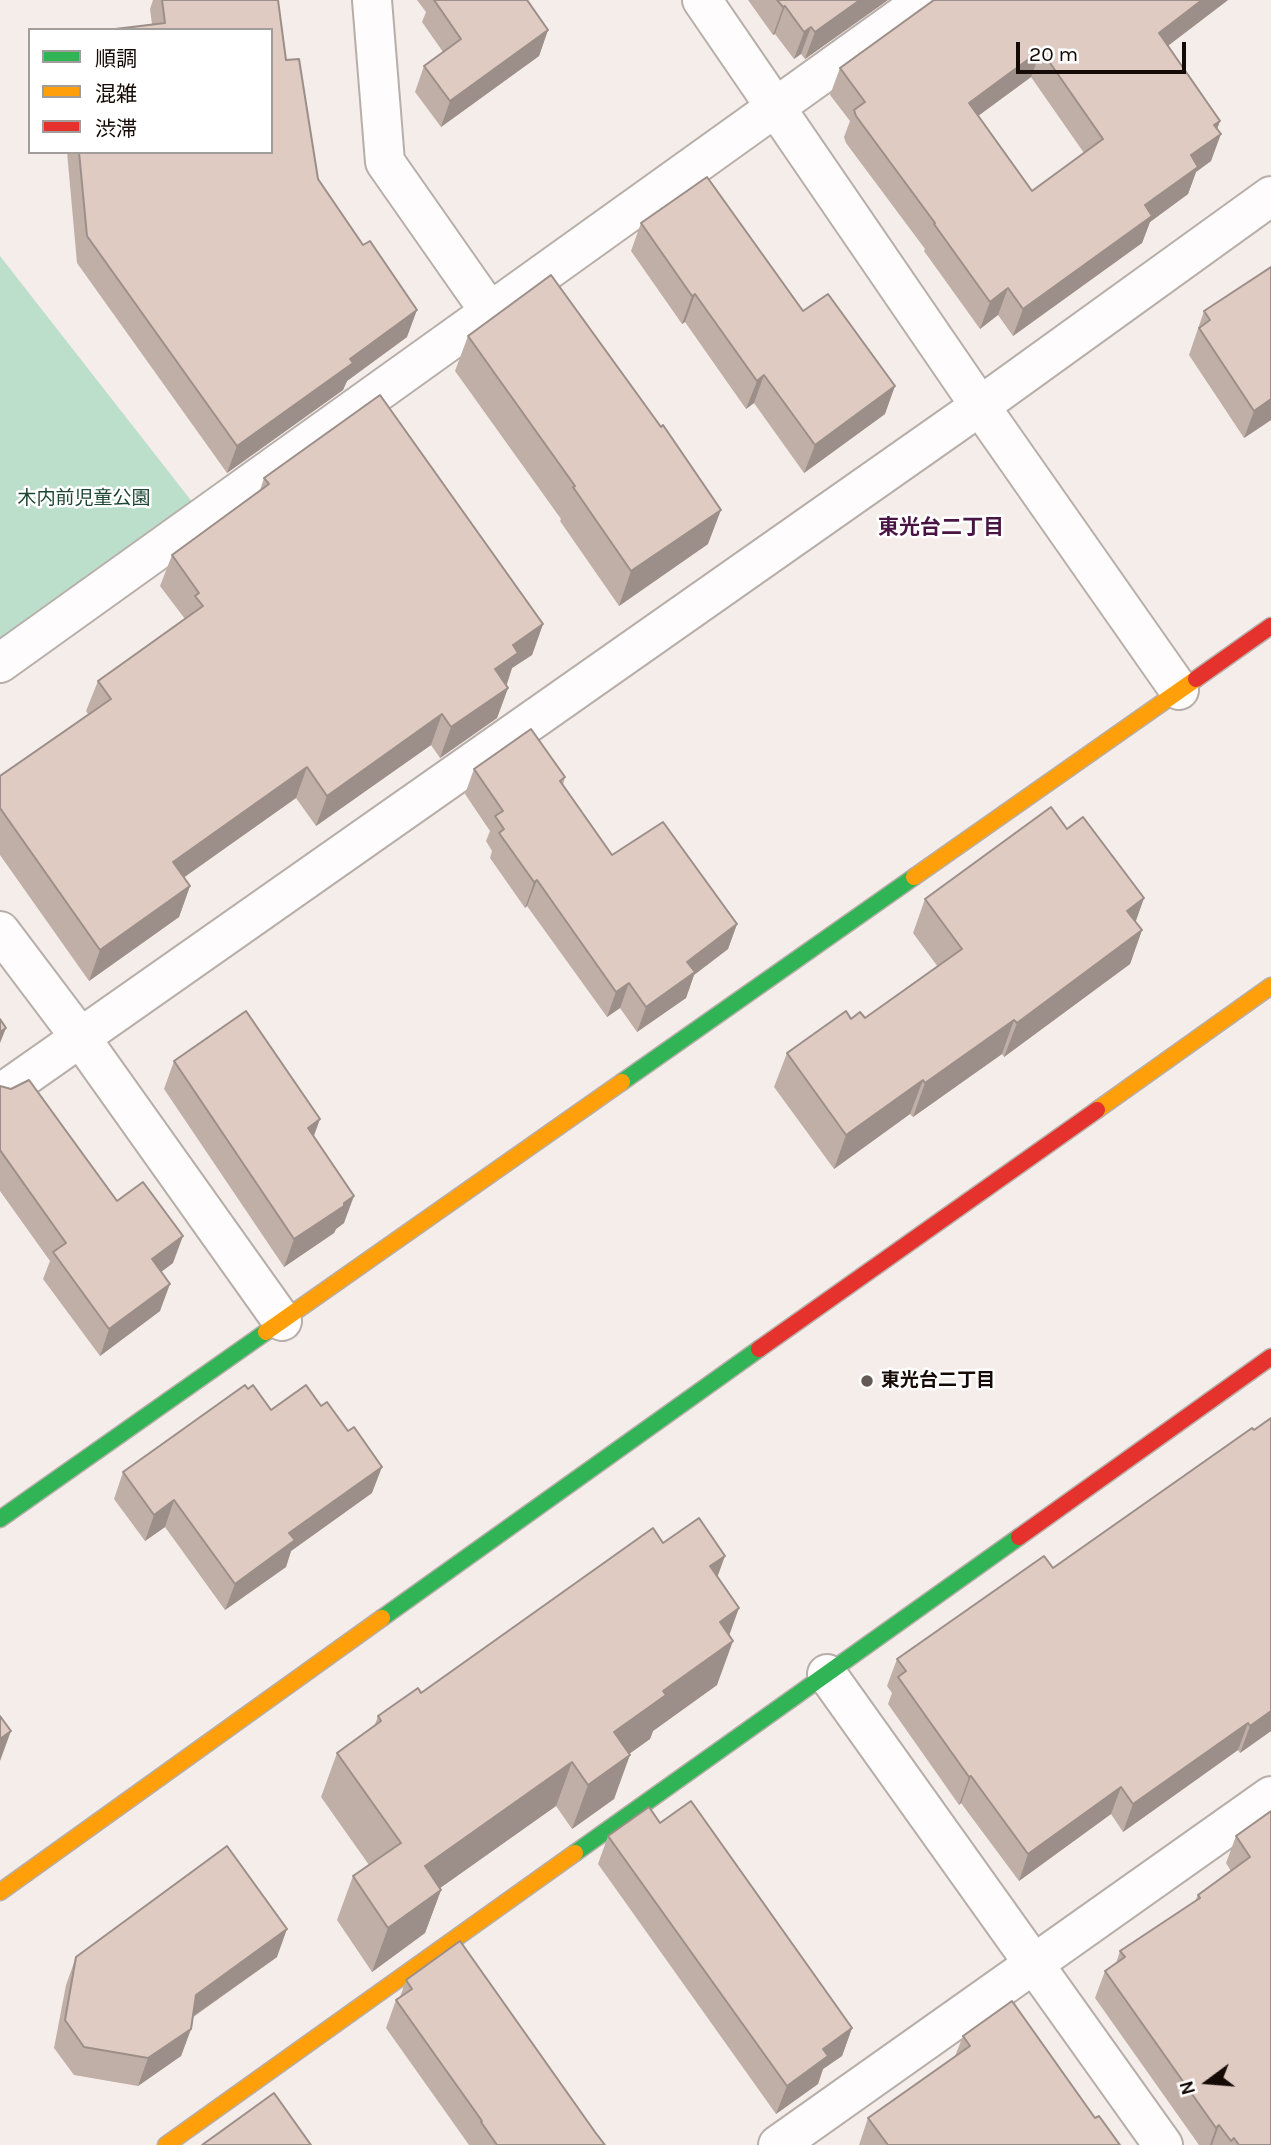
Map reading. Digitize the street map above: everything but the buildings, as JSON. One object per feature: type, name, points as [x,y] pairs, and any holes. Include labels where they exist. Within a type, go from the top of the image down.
[{"type":"street","points":[[372,0],[385,162],[490,312]]},
{"type":"street","points":[[702,0],[980,406],[1179,690]]},
{"type":"street","points":[[0,663],[925,0]]},
{"type":"street","points":[[0,1094],[980,406],[1271,196]]},
{"type":"street","points":[[0,1519],[1271,626]]},
{"type":"street","points":[[0,931],[80,1037],[282,1321]]},
{"type":"street","points":[[0,1892],[648,1427],[1271,986]]},
{"type":"street","points":[[166,2145],[1271,1357]]},
{"type":"street","points":[[827,1674],[1163,2145]]},
{"type":"street","points":[[778,2145],[1271,1796]]},
{"type":"green space","name":"木内前児童公園","points":[[0,256],[204,517],[0,663]]},
{"type":"traffic: fast","points":[[622,1082],[914,877]]},
{"type":"traffic: fast","points":[[0,1519],[266,1332]]},
{"type":"traffic: fast","points":[[382,1618],[759,1349]]},
{"type":"traffic: fast","points":[[575,1853],[1019,1537]]},
{"type":"traffic: slow","points":[[914,877],[1196,679]]},
{"type":"traffic: slow","points":[[1097,1110],[1271,986]]},
{"type":"traffic: slow","points":[[266,1332],[622,1082]]},
{"type":"traffic: slow","points":[[0,1892],[382,1618]]},
{"type":"traffic: slow","points":[[166,2145],[575,1853]]},
{"type":"traffic: jam","points":[[1196,679],[1271,626]]},
{"type":"traffic: jam","points":[[759,1349],[1097,1110]]},
{"type":"traffic: jam","points":[[1019,1537],[1271,1357]]},
{"type":"place","name":"東光台二丁目","points":[[867,1381]]},
{"type":"district","name":"東光台二丁目","points":[[941,528]]}]
